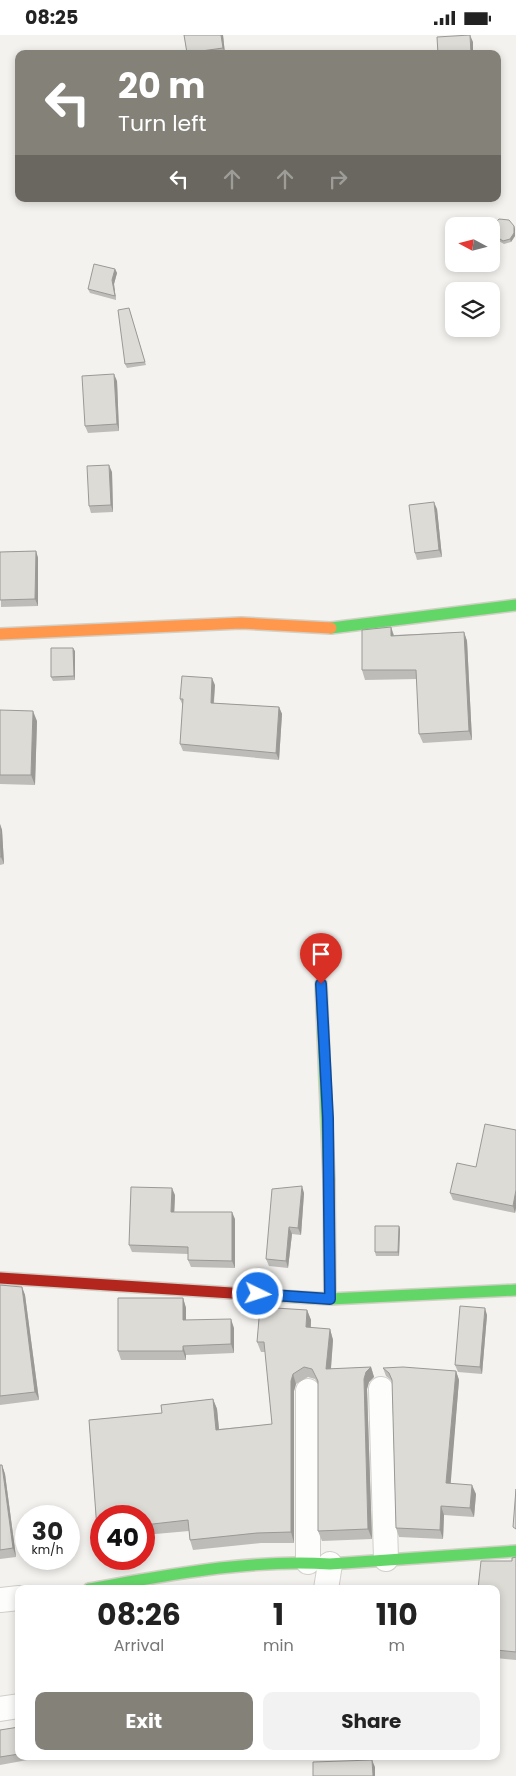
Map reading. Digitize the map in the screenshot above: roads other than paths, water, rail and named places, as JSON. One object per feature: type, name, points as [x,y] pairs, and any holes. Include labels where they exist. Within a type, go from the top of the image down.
[{"type":"street","points":[[0,634],[241,623],[330,628],[516,605]]},
{"type":"street","points":[[321,984],[328,1118],[330,1299]]},
{"type":"street","points":[[0,1278],[330,1299],[516,1290]]},
{"type":"street","points":[[381,1389],[386,1559]]},
{"type":"street","points":[[308,1391],[319,1563],[325,1585]]},
{"type":"street","points":[[113,1585],[239,1564],[319,1563],[516,1551]]},
{"type":"street","points":[[0,1600],[15,1598]]},
{"type":"street","points":[[0,1709],[15,1707]]}]
